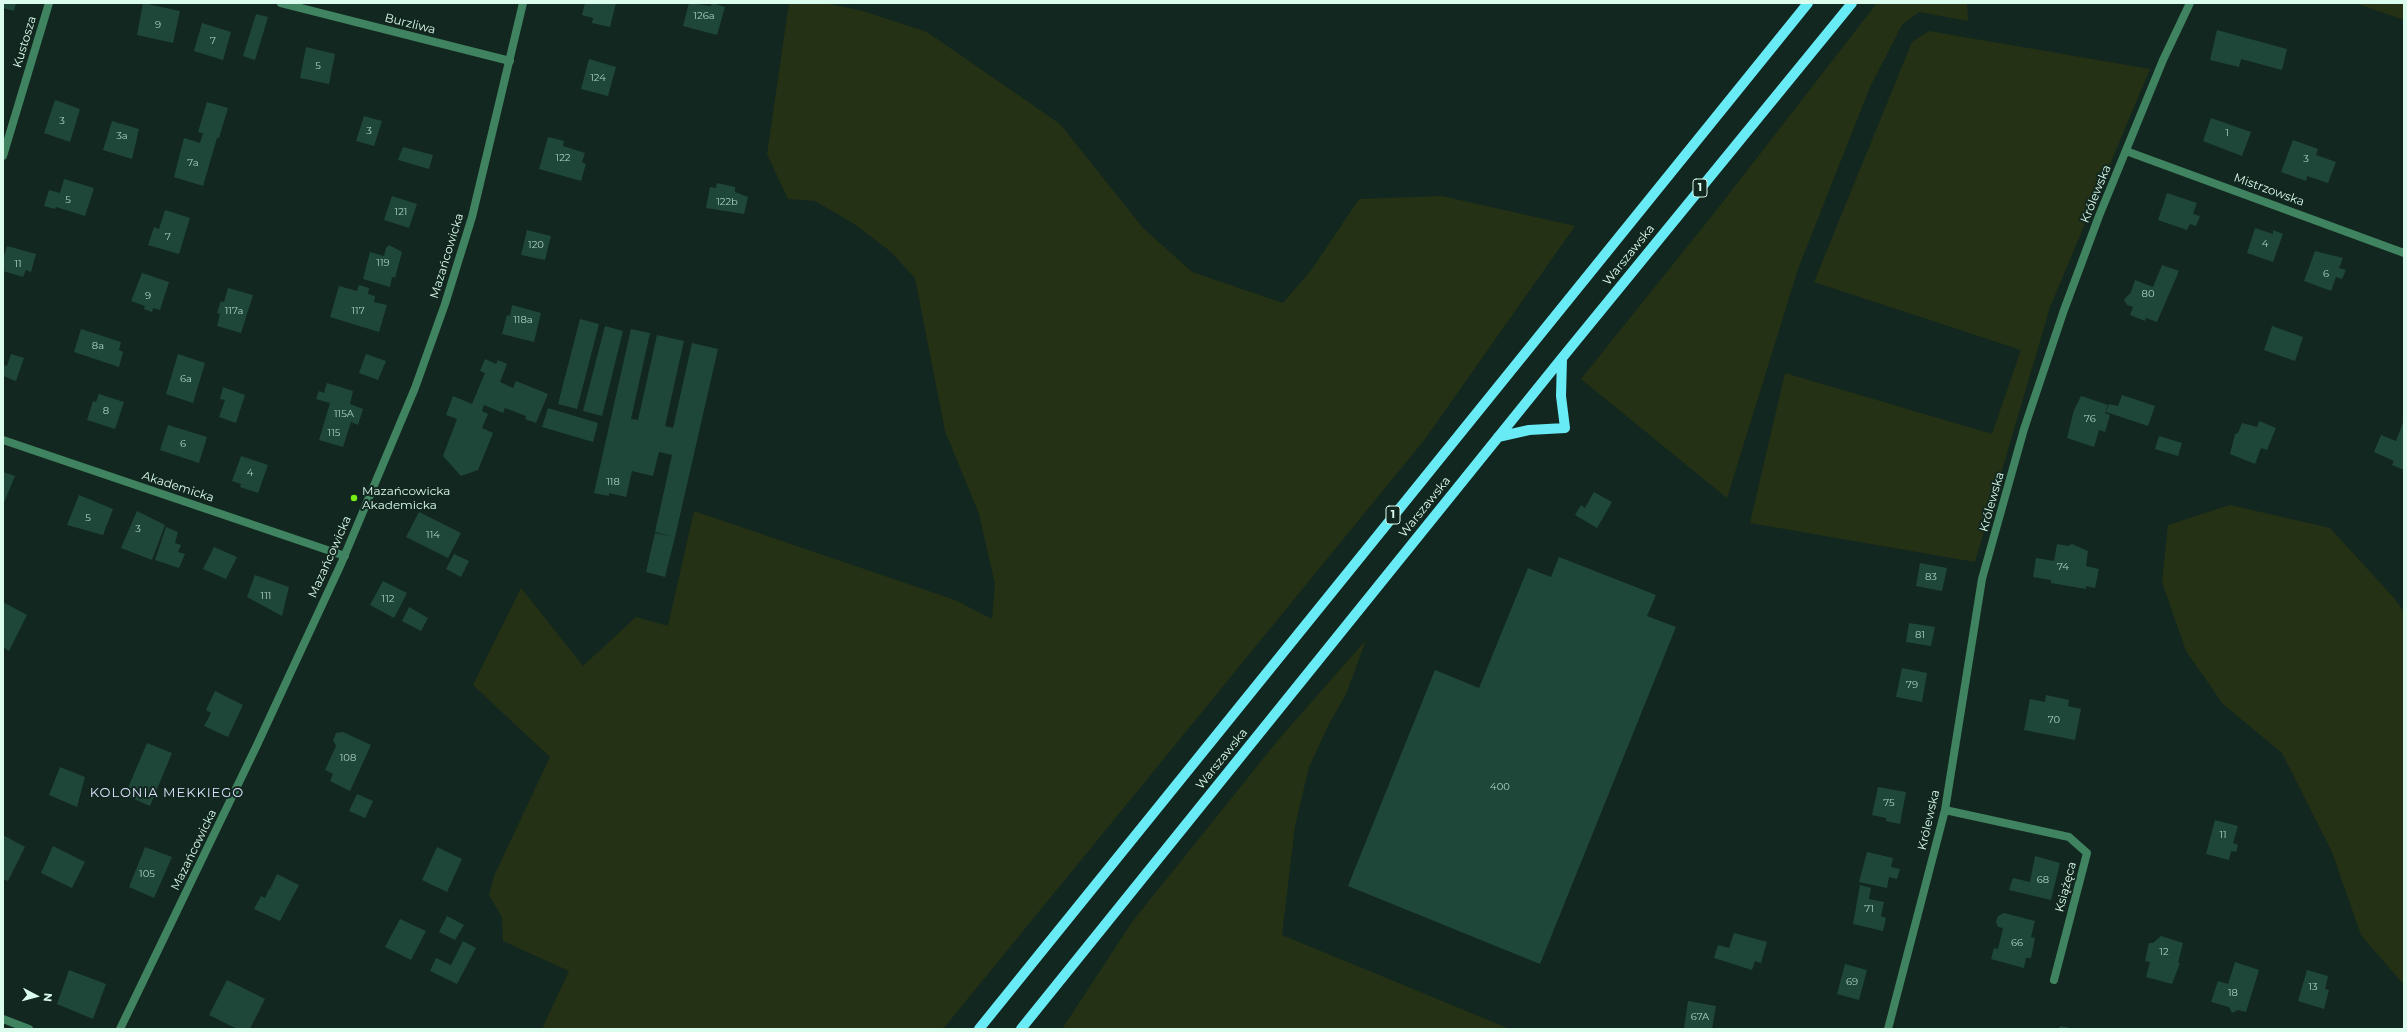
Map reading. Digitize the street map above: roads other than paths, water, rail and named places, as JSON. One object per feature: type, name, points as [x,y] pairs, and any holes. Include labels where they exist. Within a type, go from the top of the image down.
[{"type":"main road","name":"Warszawska","points":[[979,1029],[1808,3]]},
{"type":"main road","name":"Warszawska","points":[[1024,1027],[1498,437],[1852,3]]},
{"type":"main road","points":[[1498,437],[1529,430],[1565,428],[1561,396],[1562,358]]},
{"type":"street","name":"Kustosza","points":[[3,156],[49,3]]},
{"type":"street","name":"Burzliwa","points":[[281,3],[510,62]]},
{"type":"street","name":"Mazańcowicka","points":[[120,1029],[250,759],[345,556],[415,388],[445,304],[472,217],[523,3]]},
{"type":"street","name":"Królewska","points":[[1888,1029],[1945,810],[1982,579],[2024,429],[2064,310],[2163,60],[2190,3]]},
{"type":"street","name":"Mistrzowska","points":[[2126,151],[2404,253]]},
{"type":"street","name":"Akademicka","points":[[3,440],[345,556]]},
{"type":"street","name":"Książęca","points":[[1945,810],[2069,837],[2087,853],[2054,980]]},
{"type":"street","points":[[3,1019],[29,1029]]},
{"type":"place","name":"Mazańcowicka Akademicka","points":[[354,498]]},
{"type":"district","name":"KOLONIA MEKKIEGO","points":[[167,793]]}]
